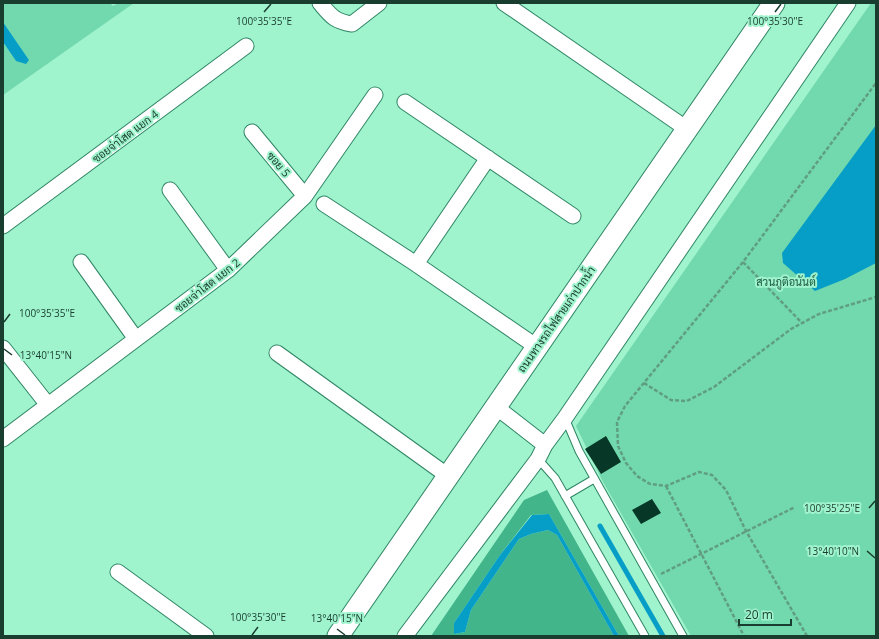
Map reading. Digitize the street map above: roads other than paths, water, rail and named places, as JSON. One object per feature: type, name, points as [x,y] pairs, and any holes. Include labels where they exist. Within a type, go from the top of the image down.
[{"type":"main road","name":"ถนนทางรถไฟสายเก่าปากน้ำ","points":[[338,636],[687,129],[767,5]]},
{"type":"street","points":[[320,3],[330,15],[340,22],[352,24],[379,3]]},
{"type":"street","points":[[504,3],[687,129]]},
{"type":"street","points":[[405,636],[538,459],[545,445],[565,418],[848,3]]},
{"type":"street","name":"ซอยจ่าโสด แยก 4","points":[[3,226],[246,46]]},
{"type":"street","name":"ซอยจ่าโสด แยก 2","points":[[3,439],[228,270],[305,196],[374,95]]},
{"type":"street","points":[[405,102],[573,216]]},
{"type":"street","name":"ซอย 5","points":[[252,132],[305,196]]},
{"type":"street","points":[[416,264],[488,158]]},
{"type":"street","points":[[170,190],[228,270]]},
{"type":"street","points":[[324,204],[416,264],[537,347]]},
{"type":"street","points":[[81,262],[136,339]]},
{"type":"street","points":[[3,348],[48,405]]},
{"type":"street","points":[[277,353],[448,476]]},
{"type":"street","points":[[496,407],[545,445]]},
{"type":"street","points":[[118,572],[206,636]]},
{"type":"lane","points":[[565,418],[579,452],[683,636]]},
{"type":"lane","points":[[538,459],[555,478],[645,636]]},
{"type":"lane","points":[[565,496],[594,478]]},
{"type":"water","points":[[3,22],[29,60],[26,64],[16,61],[3,42]]},
{"type":"water","points":[[876,125],[876,263],[845,279],[815,291],[783,263],[782,253]]},
{"type":"water","points":[[549,514],[619,636],[614,636],[557,535],[548,530],[531,534],[519,539],[471,610],[465,632],[454,634],[454,623],[500,555],[532,515]]},
{"type":"waterway","points":[[600,526],[663,636]]},
{"type":"park label","name":"สวนภูติอนันต์","points":[[786,281]]}]
